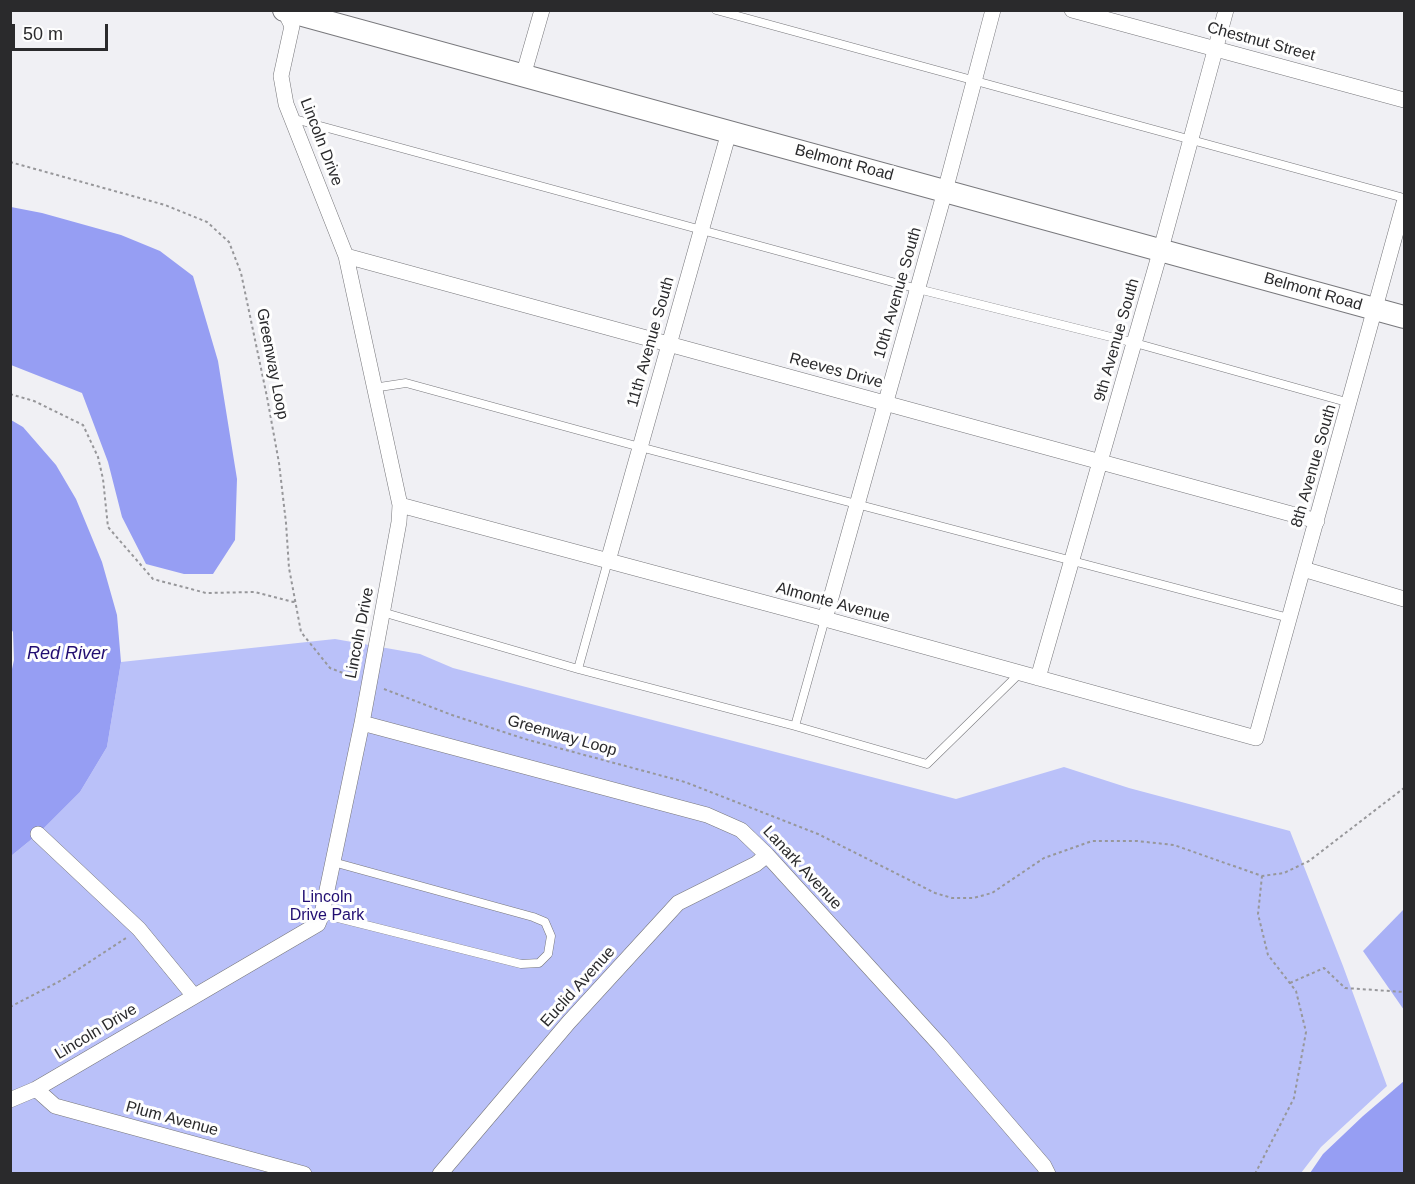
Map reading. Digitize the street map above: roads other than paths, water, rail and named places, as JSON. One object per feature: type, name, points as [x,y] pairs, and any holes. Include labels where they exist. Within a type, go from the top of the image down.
[{"type":"street","name":"Belmont Road","points":[[284,10],[1404,317]]},
{"type":"street","name":"Lincoln Drive","points":[[10,1100],[36,1089],[318,924],[322,914],[362,723],[399,522],[400,505],[346,256],[286,105],[281,76],[292,26],[284,10]]},
{"type":"street","points":[[523,76],[542,10]]},
{"type":"street","name":"10th Avenue South","points":[[825,619],[918,289],[993,10]]},
{"type":"street","name":"Chestnut Street","points":[[1072,10],[1404,99]]},
{"type":"street","name":"9th Avenue South","points":[[1038,678],[1135,343],[1226,10]]},
{"type":"street","name":"11th Avenue South","points":[[608,561],[729,132]]},
{"type":"street","name":"8th Avenue South","points":[[1256,738],[1376,309],[1404,200]]},
{"type":"street","name":"Reeves Drive","points":[[346,256],[1317,521]]},
{"type":"street","name":"Almonte Avenue","points":[[400,505],[1256,738]]},
{"type":"street","points":[[1303,569],[1404,599]]},
{"type":"street","name":"Lanark Avenue","points":[[362,723],[707,815],[741,830],[767,855],[940,1045],[1048,1173]]},
{"type":"street","points":[[38,834],[139,929],[194,996]]},
{"type":"street","name":"Euclid Avenue","points":[[440,1173],[569,1022],[678,903],[756,864],[767,855]]},
{"type":"street","name":"Plum Avenue","points":[[36,1089],[55,1106],[304,1173]]},
{"type":"lane","points":[[716,10],[1404,200]]},
{"type":"lane","points":[[291,118],[918,289],[1135,343],[1350,403]]},
{"type":"lane","points":[[374,388],[406,383],[1289,618]]},
{"type":"lane","points":[[578,669],[608,561]]},
{"type":"lane","points":[[382,612],[578,669],[795,726],[927,764],[1020,673]]},
{"type":"lane","points":[[795,726],[825,619]]},
{"type":"lane","points":[[322,914],[521,964],[538,963],[548,954],[551,936],[545,922],[333,862]]},
{"type":"water","points":[[11,207],[42,213],[121,235],[160,251],[193,276],[218,361],[237,479],[235,540],[213,574],[184,574],[146,564],[122,517],[108,462],[82,393],[11,365]]},
{"type":"water","name":"Red River","points":[[11,420],[23,427],[56,465],[76,499],[102,562],[117,615],[121,662],[107,747],[80,792],[38,834],[11,856],[10,678],[14,660],[13,632],[10,627]]},
{"type":"water","points":[[1404,1081],[1404,1173],[1310,1173],[1323,1154]]},
{"type":"park label","name":"Lincoln Drive Park","points":[[327,907]]}]
